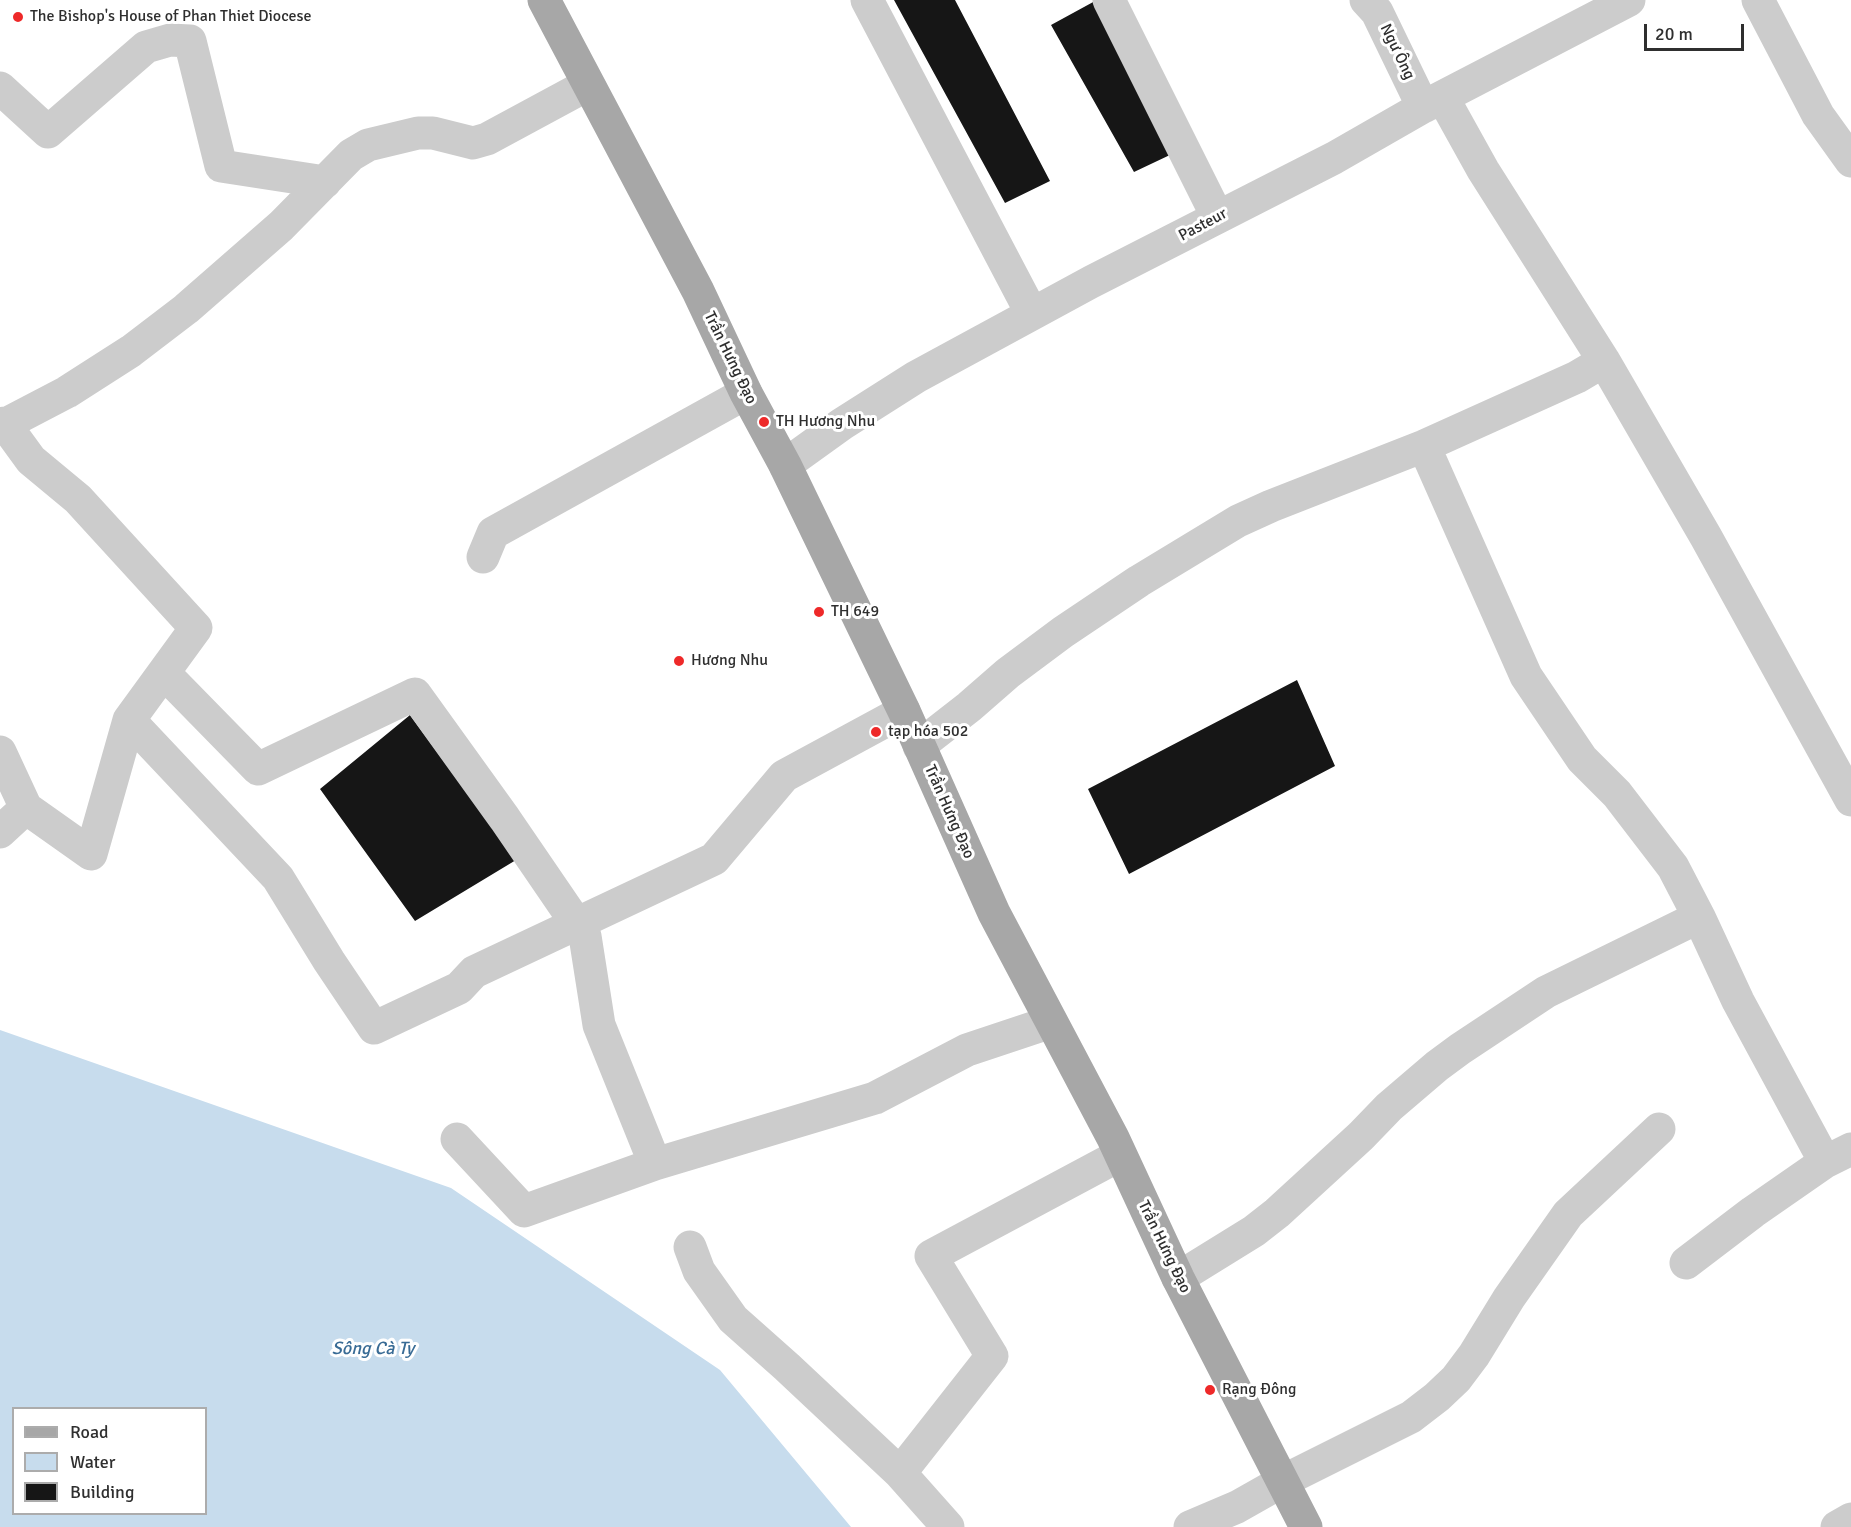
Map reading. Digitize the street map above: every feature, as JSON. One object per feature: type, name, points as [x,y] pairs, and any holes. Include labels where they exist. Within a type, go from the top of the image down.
[{"type":"main road","name":"Trần Hưng Đạo","points":[[544,0],[698,291],[746,393],[785,465],[903,711],[994,913],[1120,1155],[1178,1278],[1306,1527]]},
{"type":"street","points":[[867,0],[1032,314]]},
{"type":"street","points":[[1109,0],[1217,216]]},
{"type":"street","name":"Ngư Ông","points":[[1366,0],[1377,12],[1433,103],[1483,170],[1604,361],[1706,537],[1851,801]]},
{"type":"street","name":"Pasteur","points":[[785,465],[888,394],[1032,314],[1217,216],[1334,158],[1629,0]]},
{"type":"street","points":[[1758,0],[1818,115],[1851,161]]},
{"type":"street","points":[[0,88],[48,132],[146,47],[170,40],[190,41],[221,166],[326,182]]},
{"type":"street","points":[[0,752],[26,808],[91,854],[129,720],[196,628],[78,499],[31,460],[2,425],[67,392],[131,351],[186,309],[281,226],[351,155],[368,145],[418,133],[433,133],[473,143],[487,139],[587,85]]},
{"type":"street","points":[[919,746],[1062,632],[1139,581],[1238,521],[1424,446],[1577,377],[1604,361]]},
{"type":"street","points":[[483,557],[493,533],[746,393]]},
{"type":"street","points":[[1424,446],[1526,676],[1582,759],[1617,794],[1672,867],[1699,917],[1738,1001],[1843,1156],[1753,1212],[1686,1263]]},
{"type":"street","points":[[164,673],[258,769],[416,694],[506,819],[585,936],[599,1025],[655,1164]]},
{"type":"street","points":[[129,720],[278,878],[374,1028],[459,988],[474,972],[714,859],[784,776],[903,711]]},
{"type":"street","points":[[0,832],[26,808]]},
{"type":"street","points":[[1178,1278],[1254,1231],[1277,1213],[1361,1136],[1389,1107],[1460,1049],[1546,992],[1699,917]]},
{"type":"street","points":[[457,1139],[524,1211],[655,1164],[875,1098],[967,1050],[1051,1022]]},
{"type":"street","points":[[1190,1527],[1237,1507],[1283,1481],[1411,1417],[1456,1379],[1568,1214],[1659,1129]]},
{"type":"street","points":[[900,1473],[992,1356],[931,1256],[1120,1155]]},
{"type":"street","points":[[690,1246],[699,1271],[733,1318],[900,1473],[948,1527]]},
{"type":"street","points":[[1837,1527],[1851,1519]]},
{"type":"water","name":"Sông Cà Ty","points":[[0,1030],[451,1188],[720,1370],[851,1527],[0,1527]]},
{"type":"building","points":[[894,0],[955,0],[1050,181],[1005,203]]},
{"type":"building","points":[[1095,1],[1172,154],[1134,172],[1051,25]]},
{"type":"building","points":[[1297,680],[1335,766],[1129,874],[1088,789]]},
{"type":"building","points":[[410,715],[516,860],[415,921],[320,789]]},
{"type":"place","name":"The Bishop's House of Phan Thiet Diocese","points":[[18,17]]},
{"type":"place","name":"TH Hương Nhu","points":[[764,422]]},
{"type":"place","name":"TH 649","points":[[819,612]]},
{"type":"place","name":"Hương Nhu","points":[[679,661]]},
{"type":"place","name":"tạp hóa 502","points":[[876,732]]},
{"type":"place","name":"Rạng Đông","points":[[1210,1390]]}]
